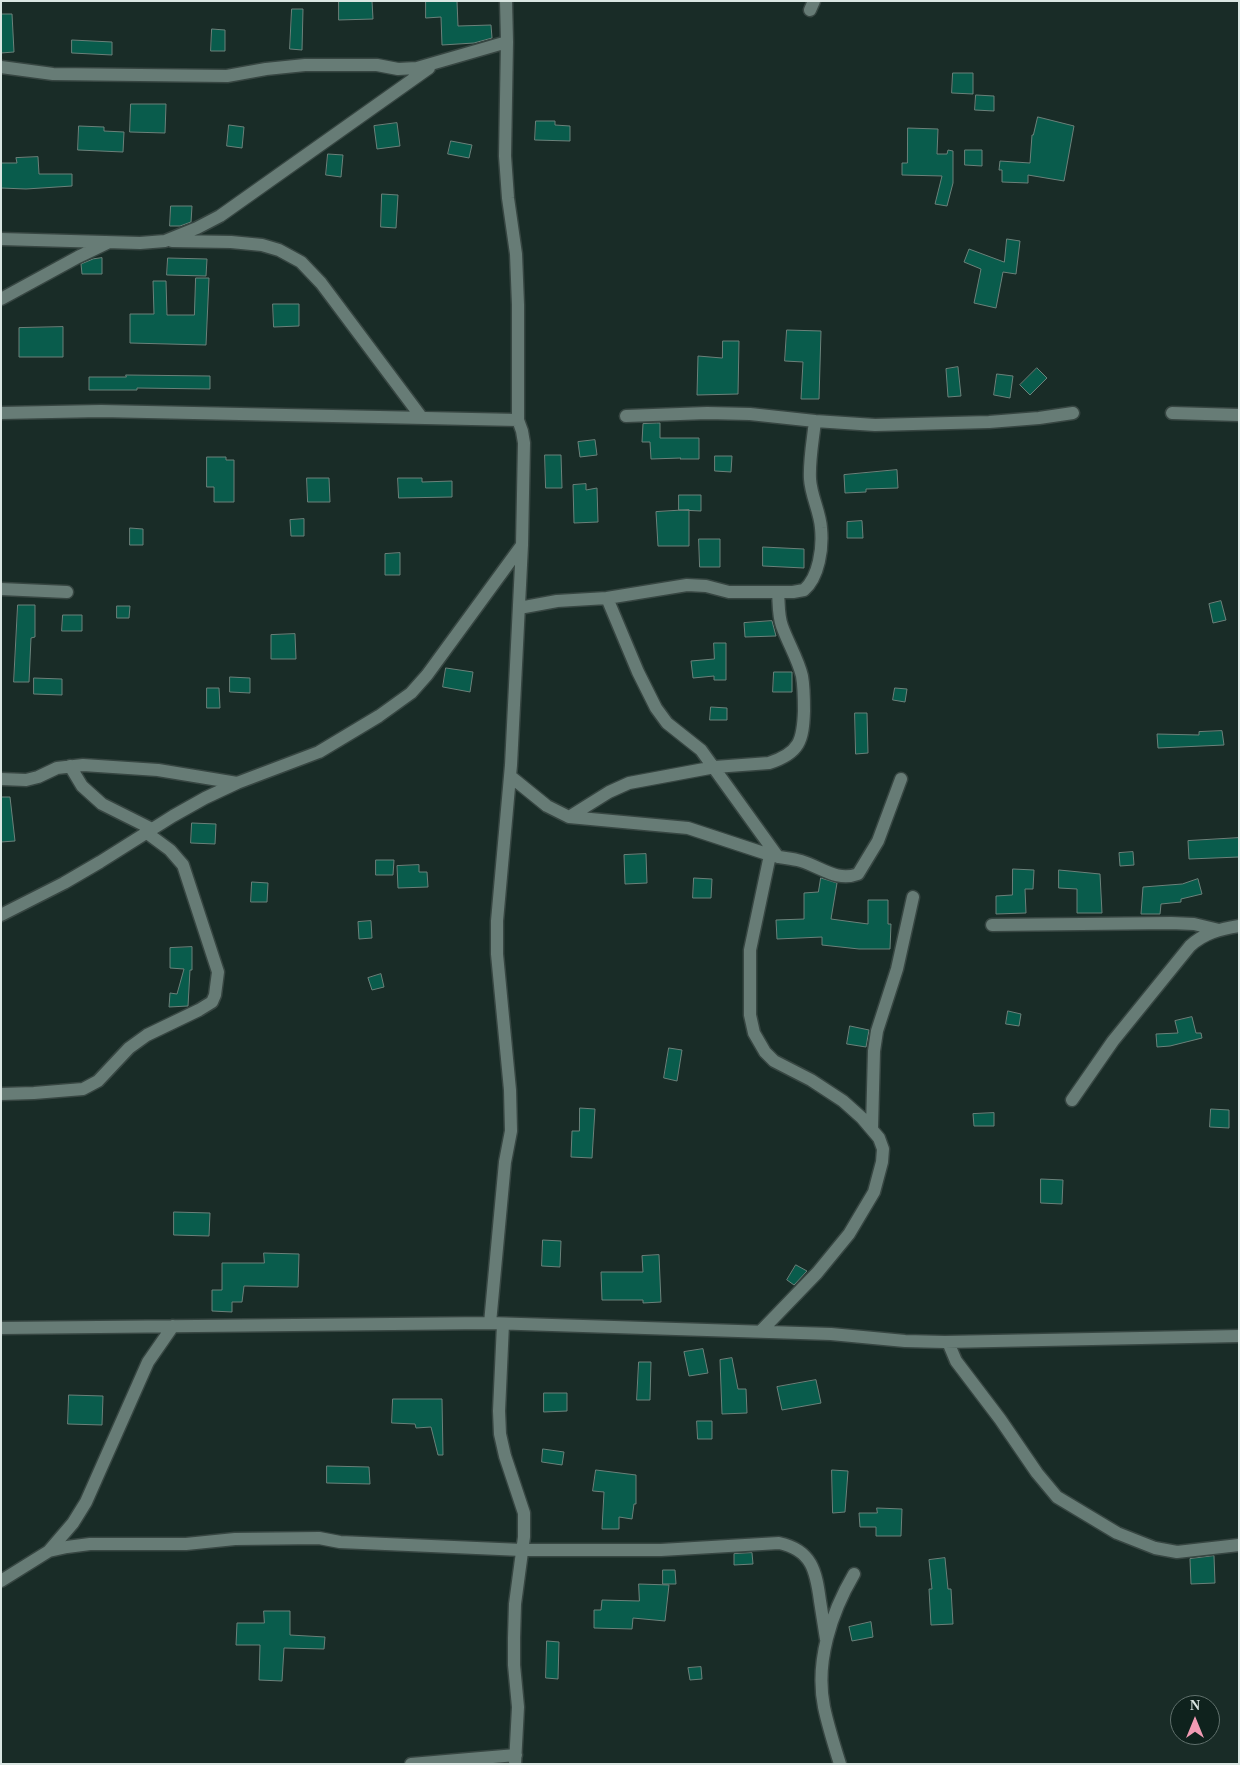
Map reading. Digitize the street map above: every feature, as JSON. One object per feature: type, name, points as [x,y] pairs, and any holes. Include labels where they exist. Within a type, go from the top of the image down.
[{"type":"street","points":[[411,1764],[516,1760],[518,1707],[514,1665],[515,1604],[524,1537],[524,1514],[505,1456],[500,1434],[497,1324],[505,1162],[511,1131],[510,1090],[497,954],[496,921],[510,776],[522,545],[524,443],[518,420],[516,254],[508,198],[505,156],[506,1]]},
{"type":"street","points":[[1,67],[53,74],[227,76],[305,65],[377,65],[398,69],[417,68],[507,42]]},
{"type":"street","points":[[164,241],[197,228],[220,216],[437,62]]},
{"type":"street","points":[[1,239],[140,243],[164,241],[231,242],[262,244],[279,250],[301,262],[321,284],[422,418]]},
{"type":"street","points":[[1,299],[78,256],[110,242]]},
{"type":"street","points":[[1,413],[101,411],[518,420]]},
{"type":"street","points":[[626,416],[724,413],[874,425],[989,422],[1039,418],[1073,412]]},
{"type":"street","points":[[1172,413],[1239,415]]},
{"type":"street","points":[[519,608],[566,600],[607,598],[687,585],[706,586],[729,592],[804,590],[813,580],[817,569],[821,528],[810,480],[815,421]]},
{"type":"street","points":[[1,915],[64,883],[181,811],[237,783],[319,752],[379,716],[411,693],[427,674],[522,545]]},
{"type":"street","points":[[1,589],[67,592]]},
{"type":"street","points":[[568,817],[609,792],[629,783],[715,767],[769,763],[777,761],[790,753],[802,739],[804,699],[802,676],[782,627],[778,592]]},
{"type":"street","points":[[607,598],[638,672],[656,708],[667,723],[701,750],[715,767],[774,856],[750,950],[750,1022],[754,1033],[774,1061],[811,1080],[862,1118],[872,1128],[883,1148],[882,1162],[874,1192],[849,1234],[817,1273],[762,1331]]},
{"type":"street","points":[[1,778],[26,780],[38,777],[57,768],[83,765],[158,770],[237,783]]},
{"type":"street","points":[[1,1094],[83,1088],[98,1081],[129,1048],[147,1035],[199,1010],[212,1002],[215,995],[218,972],[183,865],[150,831],[102,804],[82,786],[70,766]]},
{"type":"street","points":[[510,776],[546,806],[568,817],[688,828],[774,856],[801,861],[838,877],[858,874],[878,841],[901,779]]},
{"type":"street","points":[[872,1128],[874,1051],[877,1032],[897,969],[914,897]]},
{"type":"street","points":[[992,925],[1171,923],[1194,924],[1219,930]]},
{"type":"street","points":[[1072,1100],[1113,1041],[1190,946],[1201,937],[1219,930],[1239,926]]},
{"type":"street","points":[[1,1328],[497,1324],[762,1331],[947,1342],[1239,1336]]},
{"type":"street","points":[[1,1581],[49,1551],[74,1523],[86,1502],[148,1362],[173,1326]]},
{"type":"street","points":[[947,1342],[956,1361],[1000,1419],[1037,1474],[1057,1497],[1117,1533],[1155,1548],[1177,1552],[1239,1545]]},
{"type":"street","points":[[49,1551],[90,1544],[186,1544],[236,1539],[319,1538],[340,1542],[522,1550],[661,1550],[780,1543],[792,1546],[802,1553],[813,1565],[817,1579],[826,1639],[822,1686],[824,1706],[840,1764]]},
{"type":"street","points":[[826,1639],[843,1593],[854,1574]]},
{"type":"building","points":[[339,1],[372,1],[373,19],[339,20]]},
{"type":"building","points":[[426,1],[457,1],[458,26],[491,25],[492,38],[474,43],[442,45],[441,17],[426,18]]},
{"type":"building","points":[[292,9],[303,9],[302,50],[290,49]]},
{"type":"building","points":[[1,14],[12,14],[14,52],[1,53]]},
{"type":"building","points":[[212,29],[225,30],[225,51],[211,51]]},
{"type":"building","points":[[72,40],[112,42],[112,55],[72,53]]},
{"type":"building","points":[[953,73],[973,73],[973,94],[952,93]]},
{"type":"building","points":[[976,95],[994,96],[994,111],[975,110]]},
{"type":"building","points":[[131,104],[166,104],[165,133],[130,132]]},
{"type":"building","points":[[1038,117],[1074,126],[1064,181],[1028,175],[1028,183],[1002,182],[1002,170],[999,170],[1000,161],[1030,163],[1032,135]]},
{"type":"building","points":[[536,121],[555,121],[555,125],[570,126],[570,141],[535,140]]},
{"type":"building","points":[[397,123],[400,146],[377,149],[374,126]]},
{"type":"building","points":[[229,125],[244,127],[242,148],[227,146]]},
{"type":"building","points":[[79,126],[104,127],[104,131],[124,132],[123,152],[78,150]]},
{"type":"building","points":[[908,128],[938,129],[937,154],[947,154],[948,150],[953,151],[953,183],[947,206],[935,204],[942,176],[902,175],[902,163],[907,163]]},
{"type":"building","points":[[451,141],[472,145],[469,158],[448,154]]},
{"type":"building","points":[[965,150],[982,150],[982,166],[965,165]]},
{"type":"building","points":[[328,154],[343,155],[341,177],[326,175]]},
{"type":"building","points":[[38,157],[39,174],[72,174],[72,186],[26,189],[1,188],[1,163],[17,163],[16,158]]},
{"type":"building","points":[[382,194],[398,195],[396,228],[381,227]]},
{"type":"building","points":[[171,206],[192,206],[191,222],[180,226],[170,226]]},
{"type":"building","points":[[1007,239],[1020,241],[1016,274],[1003,272],[996,308],[974,303],[981,269],[964,262],[969,249],[1004,262]]},
{"type":"building","points":[[102,258],[102,274],[82,274],[81,264],[93,259]]},
{"type":"building","points":[[168,258],[207,259],[206,276],[167,275]]},
{"type":"building","points":[[196,278],[209,278],[206,345],[130,343],[130,314],[154,314],[153,281],[166,281],[167,315],[194,315]]},
{"type":"building","points":[[273,304],[299,304],[299,326],[274,327]]},
{"type":"building","points":[[63,327],[63,357],[19,357],[19,328]]},
{"type":"building","points":[[787,330],[821,331],[819,399],[801,399],[803,362],[785,361]]},
{"type":"building","points":[[723,341],[739,341],[738,394],[697,395],[698,356],[722,358]]},
{"type":"building","points":[[958,367],[961,396],[948,397],[946,369]]},
{"type":"building","points":[[1037,368],[1047,378],[1030,395],[1020,385]]},
{"type":"building","points":[[997,374],[1013,376],[1010,398],[994,395]]},
{"type":"building","points":[[126,375],[210,376],[210,389],[137,388],[137,390],[89,390],[89,377],[126,377]]},
{"type":"building","points":[[660,423],[660,438],[699,438],[699,459],[651,459],[650,442],[642,442],[643,424]]},
{"type":"building","points":[[595,440],[597,455],[580,457],[578,442]]},
{"type":"building","points":[[545,455],[561,455],[562,488],[546,488]]},
{"type":"building","points":[[715,456],[732,456],[731,472],[715,471]]},
{"type":"building","points":[[207,457],[226,457],[226,460],[234,460],[234,502],[214,502],[214,487],[207,487]]},
{"type":"building","points":[[897,470],[898,488],[866,489],[866,492],[845,493],[844,475]]},
{"type":"building","points":[[307,478],[329,478],[330,502],[308,502]]},
{"type":"building","points":[[398,478],[422,478],[422,482],[452,481],[452,497],[399,498]]},
{"type":"building","points":[[586,484],[586,490],[597,488],[598,522],[574,523],[573,485]]},
{"type":"building","points":[[679,495],[701,495],[701,511],[679,510]]},
{"type":"building","points":[[689,510],[689,546],[658,546],[656,512]]},
{"type":"building","points":[[304,519],[304,536],[291,536],[290,520]]},
{"type":"building","points":[[862,521],[863,538],[847,538],[847,522]]},
{"type":"building","points":[[130,528],[143,529],[143,545],[130,545]]},
{"type":"building","points":[[699,539],[720,539],[720,567],[700,567]]},
{"type":"building","points":[[763,547],[804,549],[804,568],[763,566]]},
{"type":"building","points":[[400,553],[400,575],[385,575],[385,554]]},
{"type":"building","points":[[1221,601],[1226,620],[1213,623],[1209,604]]},
{"type":"building","points":[[18,605],[35,605],[35,637],[31,638],[29,682],[14,682]]},
{"type":"building","points":[[117,606],[130,606],[129,618],[117,618]]},
{"type":"building","points":[[63,615],[82,615],[82,631],[62,631]]},
{"type":"building","points":[[772,621],[776,636],[745,637],[744,623]]},
{"type":"building","points":[[295,634],[296,659],[271,659],[271,635]]},
{"type":"building","points":[[714,643],[726,643],[726,680],[714,680],[714,676],[693,678],[691,661],[714,659]]},
{"type":"building","points":[[446,668],[473,672],[470,692],[443,687]]},
{"type":"building","points":[[774,672],[792,672],[792,692],[773,692]]},
{"type":"building","points":[[230,677],[250,678],[250,693],[230,692]]},
{"type":"building","points":[[34,678],[62,679],[62,695],[34,694]]},
{"type":"building","points":[[207,688],[219,688],[220,708],[207,708]]},
{"type":"building","points":[[895,688],[907,689],[905,702],[893,700]]},
{"type":"building","points":[[711,707],[727,708],[727,720],[710,720]]},
{"type":"building","points":[[855,713],[867,713],[868,753],[856,754]]},
{"type":"building","points":[[1222,731],[1224,745],[1158,748],[1157,734],[1199,735],[1199,732]]},
{"type":"building","points":[[1,797],[10,797],[15,841],[1,842]]},
{"type":"building","points":[[192,823],[216,824],[215,844],[191,843]]},
{"type":"building","points":[[1239,838],[1239,857],[1189,859],[1188,841]]},
{"type":"building","points":[[1133,852],[1134,865],[1120,866],[1119,853]]},
{"type":"building","points":[[646,854],[647,883],[625,884],[624,855]]},
{"type":"building","points":[[376,860],[394,860],[393,875],[376,875]]},
{"type":"building","points":[[419,865],[419,872],[427,872],[428,887],[398,888],[397,866]]},
{"type":"building","points":[[1013,869],[1034,870],[1033,889],[1025,889],[1026,913],[996,914],[996,896],[1012,895]]},
{"type":"building","points":[[1059,870],[1100,874],[1102,913],[1077,913],[1077,889],[1059,888]]},
{"type":"building","points":[[694,878],[712,879],[711,898],[693,898]]},
{"type":"building","points":[[821,878],[837,883],[831,919],[868,924],[868,900],[888,900],[888,924],[891,924],[890,949],[859,949],[822,945],[822,937],[777,939],[776,920],[804,919],[804,893],[818,892]]},
{"type":"building","points":[[1198,879],[1202,894],[1181,899],[1181,902],[1161,904],[1160,914],[1141,914],[1143,887],[1182,884]]},
{"type":"building","points":[[252,882],[268,883],[267,902],[251,902]]},
{"type":"building","points":[[371,921],[372,938],[359,939],[358,922]]},
{"type":"building","points":[[192,947],[192,970],[190,970],[188,1006],[169,1007],[170,993],[177,994],[184,969],[170,968],[170,948]]},
{"type":"building","points":[[381,974],[384,987],[372,990],[368,978]]},
{"type":"building","points":[[1008,1011],[1021,1014],[1019,1026],[1006,1024]]},
{"type":"building","points":[[1192,1017],[1196,1033],[1201,1033],[1202,1038],[1170,1046],[1157,1047],[1156,1034],[1178,1033],[1175,1021]]},
{"type":"building","points":[[850,1026],[869,1030],[866,1047],[847,1044]]},
{"type":"building","points":[[669,1048],[682,1050],[677,1081],[664,1078]]},
{"type":"building","points":[[580,1108],[595,1109],[592,1158],[571,1157],[572,1131],[579,1131]]},
{"type":"building","points":[[1211,1109],[1229,1110],[1229,1128],[1210,1127]]},
{"type":"building","points":[[994,1113],[994,1126],[974,1126],[973,1114]]},
{"type":"building","points":[[1041,1179],[1063,1180],[1062,1204],[1041,1203]]},
{"type":"building","points":[[174,1212],[210,1213],[209,1236],[174,1235]]},
{"type":"building","points":[[543,1240],[561,1241],[560,1267],[542,1266]]},
{"type":"building","points":[[264,1253],[299,1254],[298,1287],[244,1286],[242,1302],[232,1302],[232,1312],[212,1311],[212,1290],[222,1290],[222,1263],[264,1263]]},
{"type":"building","points":[[659,1255],[661,1302],[643,1303],[643,1300],[602,1300],[601,1272],[643,1272],[642,1256]]},
{"type":"building","points":[[796,1265],[807,1271],[794,1285],[787,1280]]},
{"type":"building","points":[[703,1349],[708,1373],[689,1376],[684,1352]]},
{"type":"building","points":[[732,1358],[738,1389],[746,1389],[747,1413],[722,1414],[720,1360]]},
{"type":"building","points":[[639,1362],[651,1362],[650,1400],[637,1400]]},
{"type":"building","points":[[816,1380],[821,1403],[782,1410],[777,1387]]},
{"type":"building","points":[[544,1393],[567,1393],[567,1411],[544,1412]]},
{"type":"building","points":[[69,1395],[103,1396],[102,1425],[68,1424]]},
{"type":"building","points":[[393,1399],[442,1399],[443,1455],[438,1455],[431,1427],[416,1428],[415,1424],[392,1423]]},
{"type":"building","points":[[697,1421],[712,1421],[712,1439],[698,1439]]},
{"type":"building","points":[[543,1449],[564,1452],[562,1465],[542,1462]]},
{"type":"building","points":[[327,1466],[369,1467],[370,1484],[327,1483]]},
{"type":"building","points":[[596,1470],[636,1475],[636,1504],[634,1504],[632,1519],[619,1517],[619,1529],[602,1529],[604,1492],[593,1491]]},
{"type":"building","points":[[832,1470],[848,1471],[845,1512],[833,1513]]},
{"type":"building","points":[[877,1508],[902,1509],[901,1536],[876,1536],[876,1527],[860,1527],[859,1513],[877,1513]]},
{"type":"building","points":[[752,1553],[753,1564],[734,1565],[734,1554]]},
{"type":"building","points":[[1214,1556],[1215,1583],[1191,1584],[1190,1559]]},
{"type":"building","points":[[945,1558],[948,1589],[951,1589],[953,1624],[931,1625],[929,1589],[932,1589],[929,1560]]},
{"type":"building","points":[[663,1570],[675,1570],[676,1584],[663,1584]]},
{"type":"building","points":[[639,1584],[669,1585],[665,1621],[633,1618],[632,1629],[594,1628],[594,1610],[601,1610],[602,1600],[639,1601]]},
{"type":"building","points":[[264,1611],[290,1611],[290,1635],[325,1637],[324,1649],[284,1648],[282,1681],[259,1680],[260,1645],[236,1645],[237,1623],[264,1623]]},
{"type":"building","points":[[871,1622],[873,1637],[852,1641],[849,1627]]},
{"type":"building","points":[[547,1641],[559,1642],[558,1679],[546,1678]]},
{"type":"building","points":[[701,1667],[702,1679],[690,1680],[688,1668]]}]
